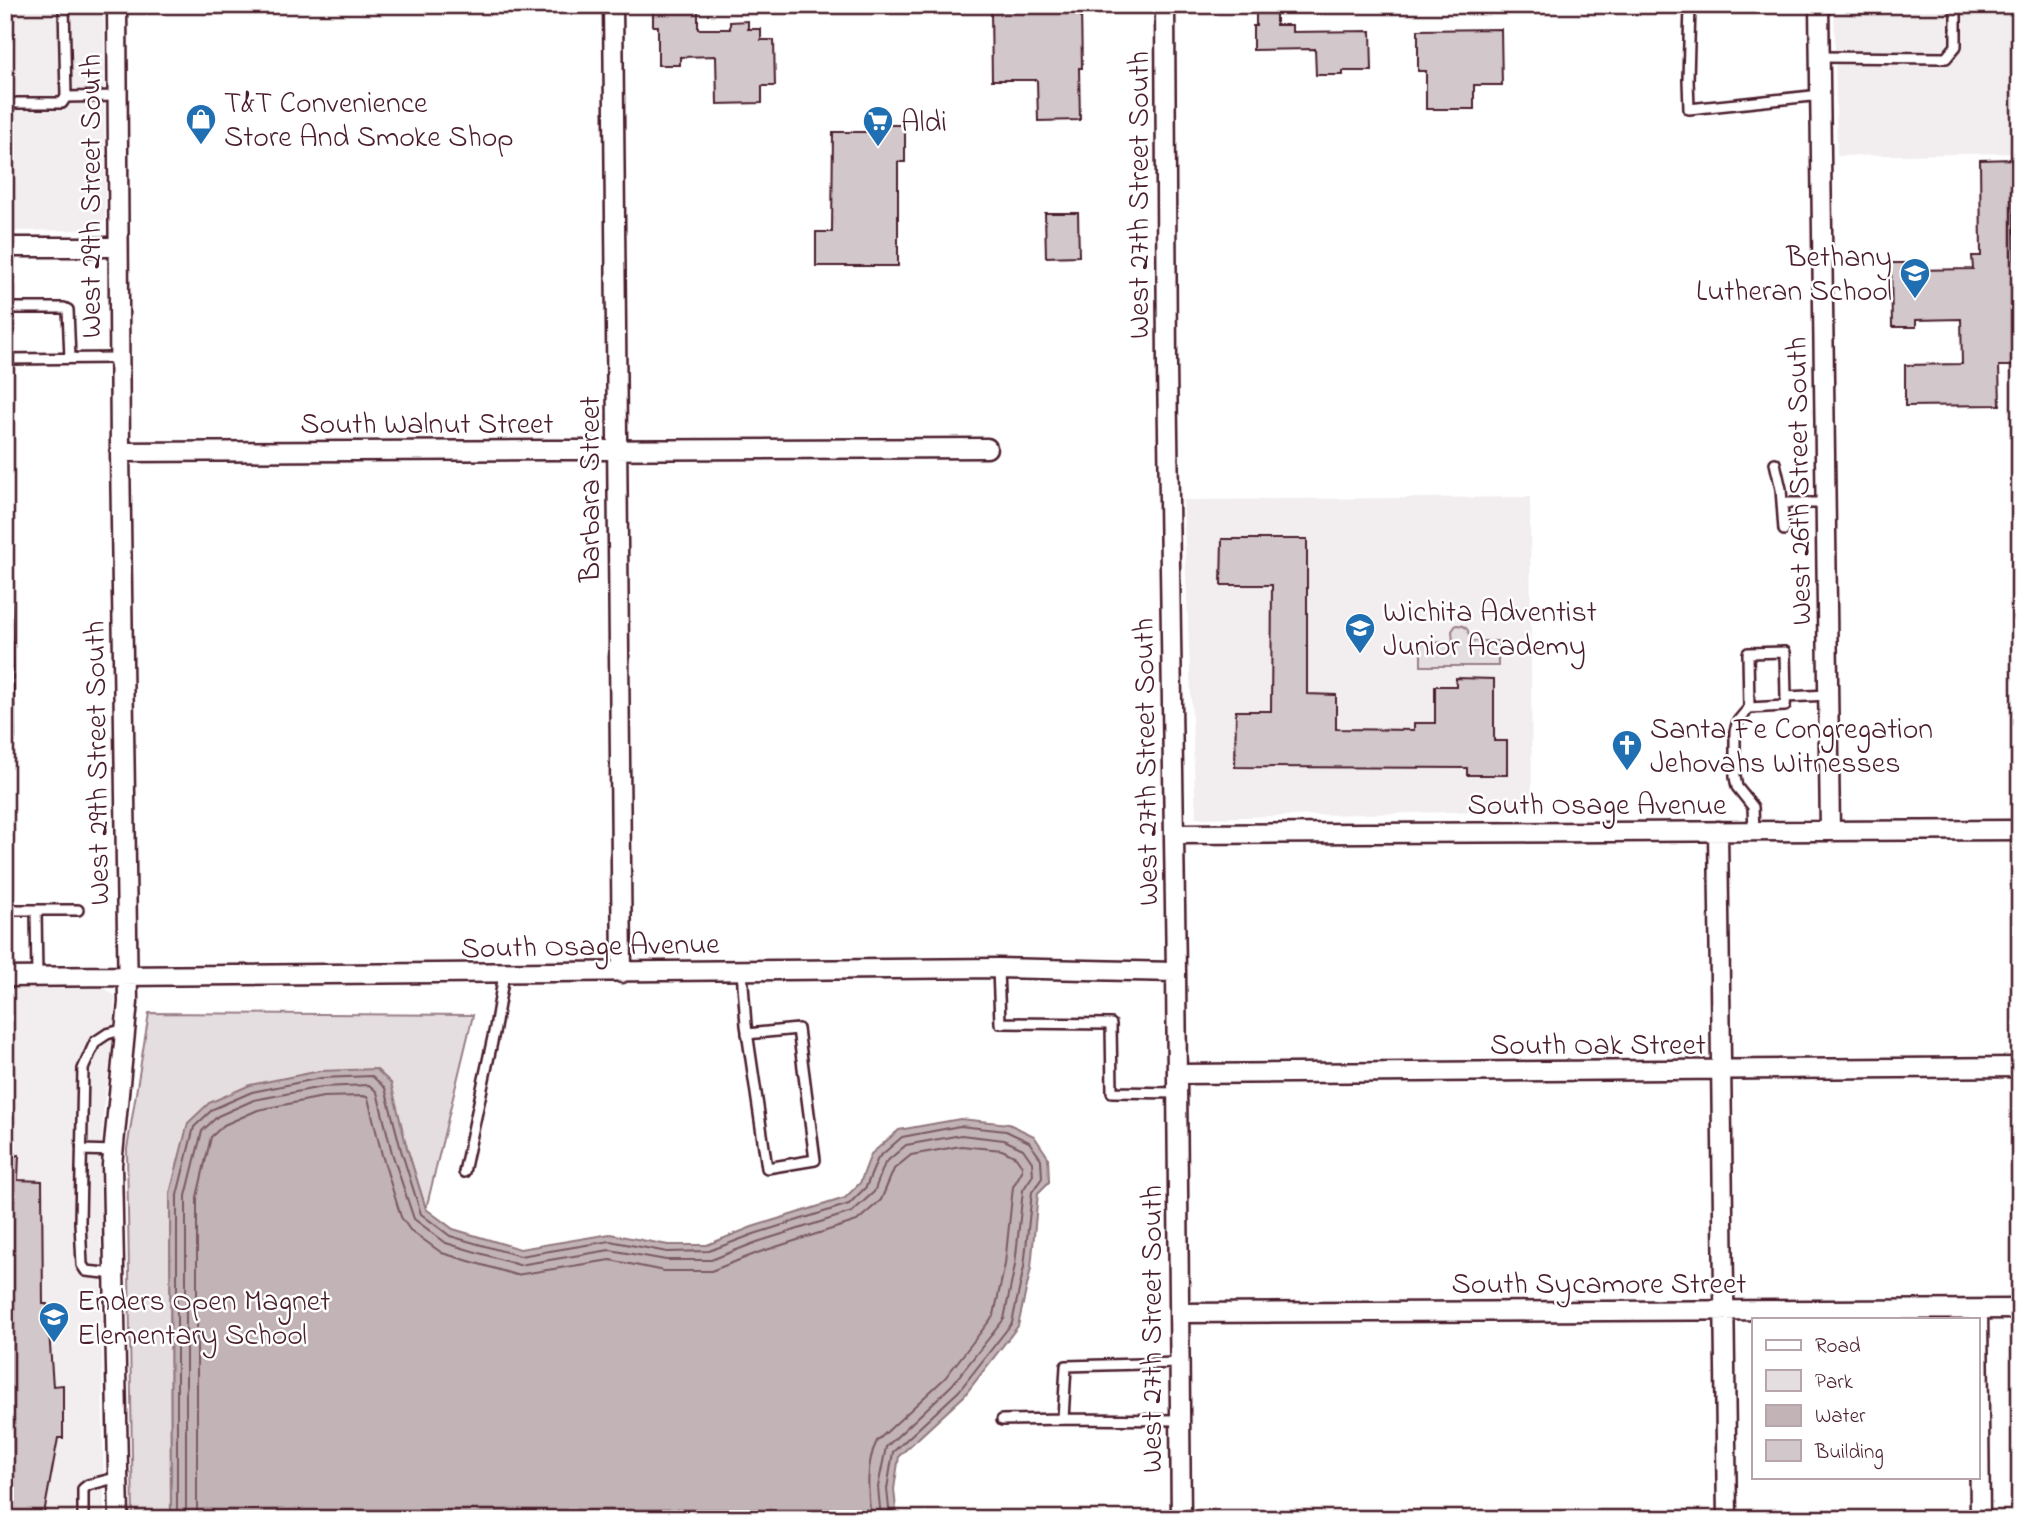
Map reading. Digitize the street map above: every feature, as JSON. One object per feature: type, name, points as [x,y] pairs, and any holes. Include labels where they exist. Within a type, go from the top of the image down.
[{"type":"street","name":"West 29th Street South","points":[[117,5],[128,1002],[112,1165],[120,1519]]},
{"type":"street","name":"Barbara Street","points":[[613,5],[622,973]]},
{"type":"street","name":"West 27th Street South","points":[[1164,5],[1181,1519]]},
{"type":"street","name":"West 26th Street South","points":[[1819,5],[1830,831]]},
{"type":"street","points":[[5,247],[118,247]]},
{"type":"street","name":"South Walnut Street","points":[[120,452],[987,447]]},
{"type":"street","name":"South Osage Avenue","points":[[1174,834],[2020,830]]},
{"type":"street","points":[[1718,831],[1727,1519]]},
{"type":"street","name":"South Osage Avenue","points":[[5,977],[998,968],[1176,972]]},
{"type":"street","name":"South Oak Street","points":[[1177,1074],[2020,1068]]},
{"type":"street","name":"South Sycamore Street","points":[[1179,1312],[2020,1309]]},
{"type":"street","points":[[1978,1310],[1978,1318]]},
{"type":"street","points":[[1980,1478],[1980,1519]]},
{"type":"lane","points":[[17,103],[62,103],[66,97],[64,5]]},
{"type":"lane","points":[[1690,5],[1689,109],[1821,95]]},
{"type":"lane","points":[[1820,57],[1946,58],[1956,46],[1956,5]]},
{"type":"lane","points":[[66,97],[117,96]]},
{"type":"lane","points":[[5,308],[68,310],[70,358]]},
{"type":"lane","points":[[5,359],[119,358]]},
{"type":"lane","points":[[1775,463],[1781,489],[1784,530]]},
{"type":"lane","points":[[1782,503],[1827,503]]},
{"type":"lane","points":[[5,587],[9,737],[5,744]]},
{"type":"lane","points":[[1749,708],[1785,706],[1785,652],[1748,653],[1749,708],[1738,721],[1735,731],[1735,769],[1737,787],[1753,807],[1754,831]]},
{"type":"lane","points":[[1786,697],[1829,695]]},
{"type":"lane","points":[[36,909],[37,977]]},
{"type":"lane","points":[[5,910],[78,909]]},
{"type":"lane","points":[[998,968],[1000,1023],[1111,1024],[1112,1092],[1177,1093]]},
{"type":"lane","points":[[742,971],[747,1034],[766,1168],[815,1160],[798,1029],[747,1034]]},
{"type":"lane","points":[[464,1172],[504,974]]},
{"type":"lane","points":[[115,1274],[86,1271],[82,1265],[80,1222],[83,1069],[95,1042],[107,1034],[125,1029]]},
{"type":"lane","points":[[82,1150],[114,1151]]},
{"type":"lane","points":[[1063,1419],[1066,1366],[1179,1363]]},
{"type":"lane","points":[[1002,1420],[1180,1420]]},
{"type":"lane","points":[[83,1519],[83,1489],[88,1485],[119,1477]]},
{"type":"shaded area","points":[[5,5],[104,5],[105,220],[98,228],[5,231]]},
{"type":"shaded area","points":[[1834,5],[2020,5],[2020,153],[1837,156]]},
{"type":"shaded area","name":"Wichita Adventist Junior Academy","points":[[1530,497],[1532,810],[1196,818],[1183,500]]},
{"type":"shaded area","name":"Enders Open Magnet Elementary School","points":[[5,987],[105,988],[115,996],[100,1168],[104,1519],[5,1519]]},
{"type":"green space","points":[[1456,625],[1467,629],[1470,641],[1498,641],[1498,666],[1421,666],[1421,643],[1453,642],[1452,631]]},
{"type":"green space","points":[[149,1013],[473,1015],[426,1209],[407,1148],[170,1193],[171,1519],[133,1519],[127,1149]]},
{"type":"water","points":[[376,1069],[391,1083],[426,1209],[453,1229],[520,1249],[610,1234],[668,1245],[707,1245],[752,1227],[845,1198],[860,1183],[871,1154],[899,1130],[960,1119],[1009,1124],[1034,1136],[1048,1157],[1049,1182],[1038,1193],[1031,1268],[1018,1326],[964,1396],[899,1456],[894,1489],[897,1519],[171,1519],[170,1193],[188,1123],[209,1103],[250,1085],[320,1071]]},
{"type":"building","points":[[653,5],[698,5],[698,29],[730,29],[730,22],[748,21],[748,29],[761,29],[761,40],[774,40],[775,86],[762,86],[762,103],[717,104],[716,56],[680,57],[680,65],[658,65],[658,26],[653,26]]},
{"type":"building","points":[[1256,5],[1276,5],[1276,25],[1292,25],[1292,32],[1371,31],[1372,71],[1316,75],[1315,49],[1253,50]]},
{"type":"building","points":[[1041,7],[1081,7],[1080,120],[1038,121],[1037,80],[992,80],[991,11],[1041,10]]},
{"type":"building","points":[[1501,29],[1502,85],[1474,85],[1474,109],[1426,109],[1426,71],[1418,71],[1418,30]]},
{"type":"building","points":[[869,125],[905,125],[905,162],[898,162],[898,266],[816,266],[816,232],[832,232],[833,132],[869,132]]},
{"type":"building","points":[[2013,159],[2016,366],[1999,366],[2000,405],[1905,406],[1905,365],[1962,364],[1961,319],[1916,320],[1916,327],[1892,327],[1891,263],[1915,263],[1915,270],[1973,269],[1972,256],[1981,256],[1980,160]]},
{"type":"building","points":[[1045,213],[1078,213],[1079,256],[1046,257]]},
{"type":"building","points":[[1222,539],[1307,539],[1307,694],[1336,695],[1336,729],[1414,730],[1414,723],[1435,723],[1435,686],[1456,686],[1456,678],[1494,679],[1494,741],[1507,741],[1507,775],[1467,775],[1467,768],[1235,767],[1236,711],[1271,711],[1272,585],[1221,585]]},
{"type":"building","points":[[19,1155],[18,1180],[42,1181],[43,1304],[47,1304],[53,1386],[63,1385],[63,1438],[58,1438],[43,1519],[5,1519],[5,1157]]},
{"type":"place","name":"T&T Convenience Store And Smoke Shop","points":[[201,146]]},
{"type":"place","name":"Aldi","points":[[878,148]]},
{"type":"place","name":"Bethany Lutheran School","points":[[1915,300]]},
{"type":"place","name":"Wichita Adventist Junior Academy","points":[[1360,655]]},
{"type":"place","name":"Santa Fe Congregation Jehovahs Witnesses","points":[[1627,772]]},
{"type":"place","name":"Enders Open Magnet Elementary School","points":[[54,1344]]}]
